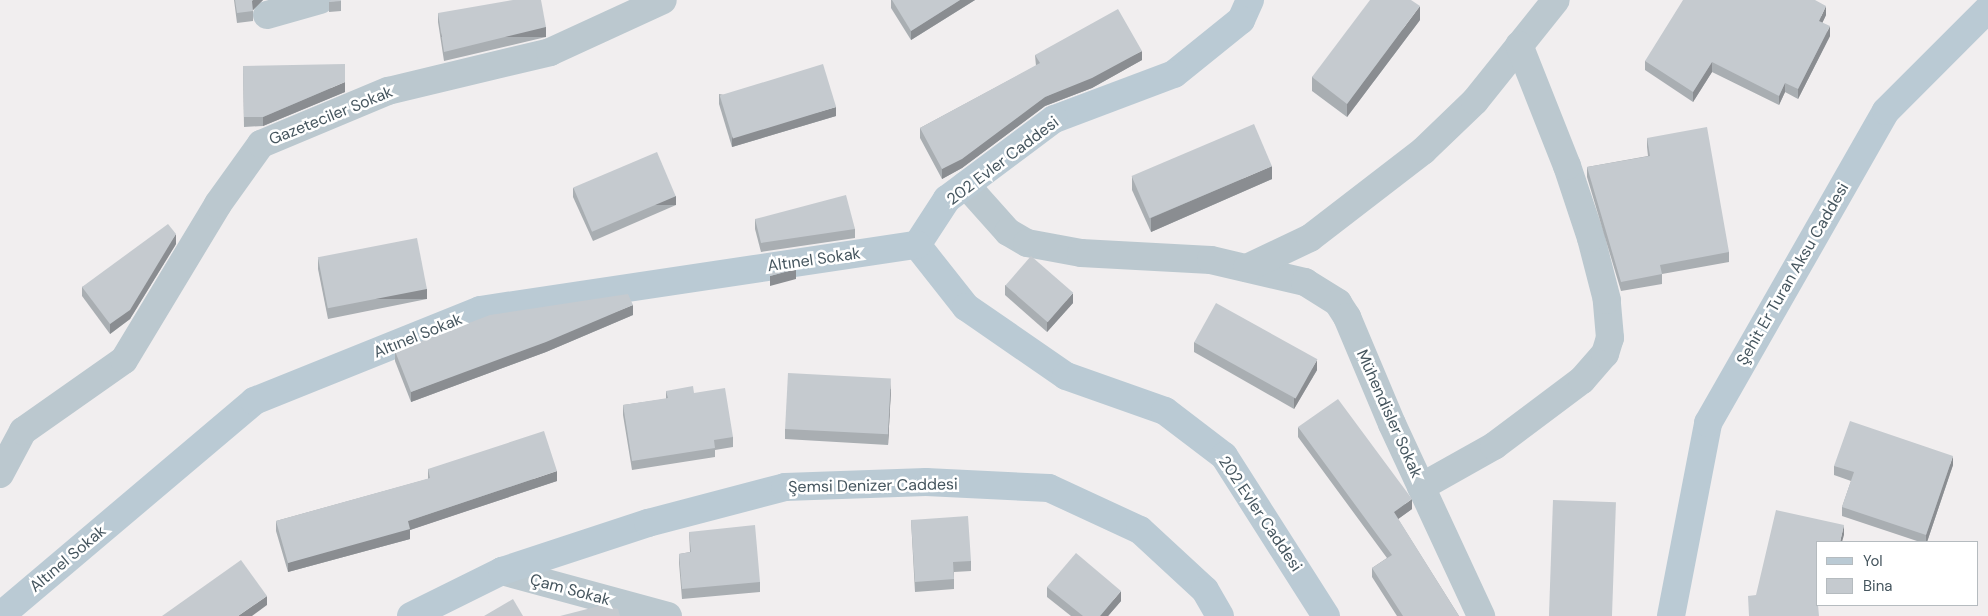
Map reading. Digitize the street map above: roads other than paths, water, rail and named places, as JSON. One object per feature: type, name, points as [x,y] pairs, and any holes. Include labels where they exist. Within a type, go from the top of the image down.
[{"type":"street","points":[[267,15],[320,0]]},
{"type":"street","name":"Gazeteciler Sokak","points":[[0,474],[23,431],[124,360],[218,204],[261,144],[388,91],[550,52],[663,0]]},
{"type":"street","name":"202 Evler Caddesi","points":[[1250,0],[1241,20],[1174,74],[1054,119],[947,199],[916,244],[966,307],[1066,376],[1164,411],[1224,456],[1326,616]]},
{"type":"street","points":[[1247,268],[1310,238],[1423,152],[1475,101],[1556,0]]},
{"type":"street","name":"Şehit Er Turan Aksu Caddesi","points":[[1671,616],[1708,423],[1886,111],[1988,9]]},
{"type":"street","points":[[1421,488],[1494,446],[1582,380],[1605,354],[1610,338],[1606,300],[1591,238],[1567,166],[1519,46]]},
{"type":"street","name":"Mühendisler Sokak","points":[[966,185],[1008,232],[1027,243],[1081,253],[1211,260],[1305,282],[1338,302],[1347,317],[1421,488],[1480,616]]},
{"type":"street","name":"Altınel Sokak","points":[[0,616],[254,401],[480,310],[916,244]]},
{"type":"street","name":"Şemsi Denizer Caddesi","points":[[412,616],[502,571],[648,524],[785,487],[926,482],[1049,488],[1140,530],[1205,590],[1220,616]]},
{"type":"street","name":"Çam Sokak","points":[[502,571],[668,616]]},
{"type":"street","name":"Şehit Er Turan Aksu Caddesi","points":[[1661,616],[1678,580]]},
{"type":"street","name":"Şehit Er Turan Aksu Caddesi","points":[[1678,580],[1688,616]]}]
